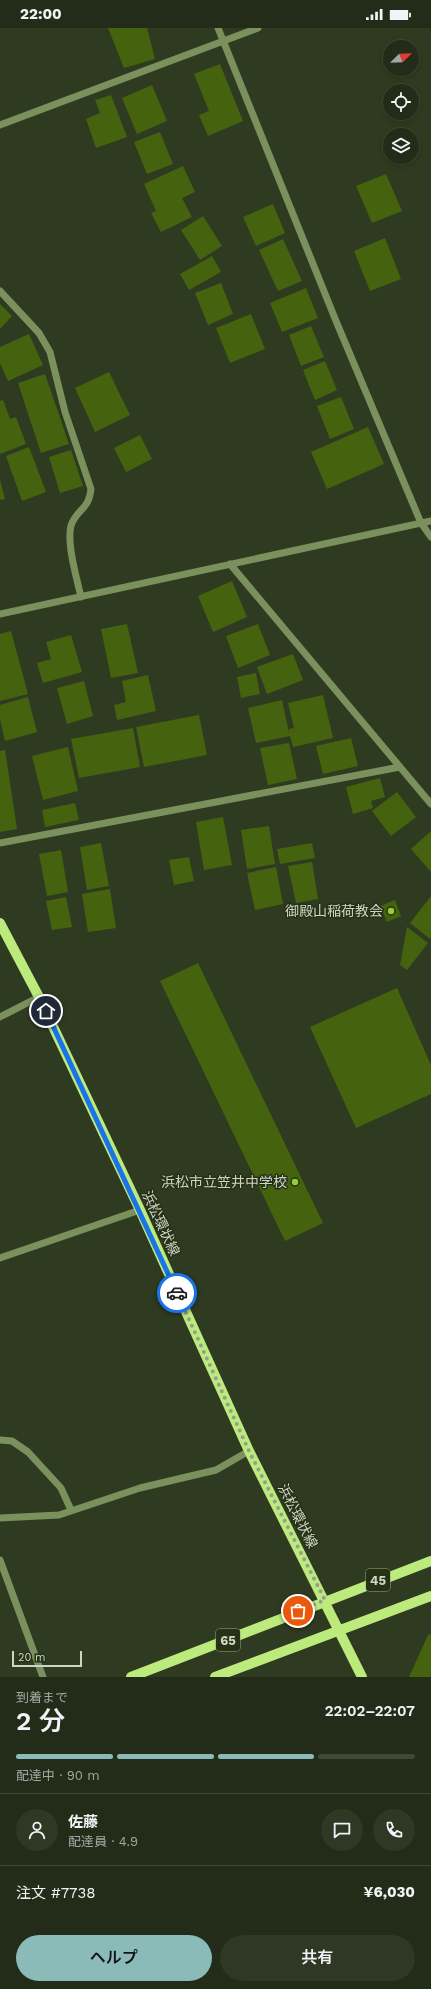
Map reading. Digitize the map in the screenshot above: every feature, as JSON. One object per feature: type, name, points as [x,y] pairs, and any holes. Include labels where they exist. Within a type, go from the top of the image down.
[{"type":"main road","name":"浜松環状線","points":[[0,923],[39,996],[140,1210],[249,1451],[325,1600],[362,1677]]},
{"type":"main road","name":"45","points":[[325,1600],[431,1561]]},
{"type":"main road","name":"45","points":[[339,1631],[431,1596]]},
{"type":"main road","name":"65","points":[[131,1677],[204,1650],[325,1600]]},
{"type":"main road","name":"65","points":[[214,1677],[339,1631]]},
{"type":"street","points":[[218,28],[336,321],[421,523],[431,537]]},
{"type":"street","points":[[0,125],[258,28]]},
{"type":"street","points":[[0,291],[40,333],[50,352],[65,412],[91,489],[90,501],[72,523],[69,534],[80,597]]},
{"type":"street","points":[[0,614],[431,521]]},
{"type":"street","points":[[230,564],[431,804]]},
{"type":"street","points":[[0,843],[400,767]]},
{"type":"street","points":[[0,1017],[39,996]]},
{"type":"street","points":[[0,1258],[140,1210]]},
{"type":"street","points":[[0,1440],[12,1441],[28,1452],[61,1488],[71,1510]]},
{"type":"street","points":[[0,1518],[59,1515],[140,1488],[216,1470],[249,1451]]},
{"type":"street","points":[[0,1560],[43,1677]]},
{"type":"building","points":[[108,28],[147,28],[155,59],[124,68]]},
{"type":"building","points":[[220,64],[243,121],[208,136],[199,115],[209,111],[194,74]]},
{"type":"building","points":[[152,85],[167,121],[137,134],[122,98]]},
{"type":"building","points":[[111,95],[127,137],[96,148],[86,119],[100,113],[95,100]]},
{"type":"building","points":[[160,132],[173,164],[147,174],[134,142]]},
{"type":"building","points":[[183,166],[195,192],[182,198],[192,217],[161,232],[151,213],[156,211],[144,184]]},
{"type":"building","points":[[386,174],[402,211],[372,223],[356,186]]},
{"type":"building","points":[[273,204],[285,233],[256,246],[243,217]]},
{"type":"building","points":[[203,216],[222,246],[200,260],[181,230]]},
{"type":"building","points":[[385,238],[401,279],[370,291],[354,251]]},
{"type":"building","points":[[283,239],[302,281],[278,291],[259,250]]},
{"type":"building","points":[[212,256],[221,272],[189,290],[180,274]]},
{"type":"building","points":[[221,283],[233,314],[208,325],[195,293]]},
{"type":"building","points":[[306,288],[318,318],[282,332],[270,303]]},
{"type":"building","points":[[0,304],[12,316],[0,329]]},
{"type":"building","points":[[251,314],[265,349],[230,363],[216,328]]},
{"type":"building","points":[[311,326],[324,357],[301,366],[289,335]]},
{"type":"building","points":[[29,334],[43,365],[8,381],[0,363],[0,347]]},
{"type":"building","points":[[325,361],[337,390],[315,400],[303,370]]},
{"type":"building","points":[[109,372],[130,415],[95,432],[75,388]]},
{"type":"building","points":[[45,374],[69,444],[41,453],[18,383]]},
{"type":"building","points":[[341,397],[354,429],[330,439],[317,406]]},
{"type":"building","points":[[3,400],[10,419],[16,417],[26,444],[0,454],[0,401]]},
{"type":"building","points":[[368,427],[384,464],[327,489],[311,452]]},
{"type":"building","points":[[140,435],[152,459],[126,472],[114,448]]},
{"type":"building","points":[[29,447],[46,492],[22,501],[6,456]]},
{"type":"building","points":[[71,450],[83,486],[60,493],[49,457]]},
{"type":"building","points":[[0,480],[5,499],[0,500]]},
{"type":"building","points":[[232,581],[247,617],[213,632],[198,596]]},
{"type":"building","points":[[127,624],[138,673],[111,678],[101,629]]},
{"type":"building","points":[[258,624],[270,655],[238,668],[226,636]]},
{"type":"building","points":[[11,631],[28,694],[0,701],[0,634]]},
{"type":"building","points":[[71,635],[82,672],[43,683],[37,663],[51,659],[46,642]]},
{"type":"building","points":[[293,654],[303,680],[267,694],[257,667]]},
{"type":"building","points":[[256,673],[260,694],[241,698],[237,677]]},
{"type":"building","points":[[148,675],[156,711],[117,720],[114,705],[126,702],[122,681]]},
{"type":"building","points":[[84,681],[93,716],[67,724],[57,688]]},
{"type":"building","points":[[323,695],[333,738],[293,747],[290,736],[256,743],[248,708],[282,700],[289,733],[289,729],[294,728],[288,703]]},
{"type":"building","points":[[28,697],[37,732],[5,741],[0,719],[0,705]]},
{"type":"building","points":[[199,715],[207,755],[144,767],[136,727]]},
{"type":"building","points":[[133,728],[140,767],[79,778],[71,739]]},
{"type":"building","points":[[351,738],[358,766],[323,774],[316,746]]},
{"type":"building","points":[[289,743],[297,779],[268,785],[260,748]]},
{"type":"building","points":[[68,747],[78,791],[43,800],[32,756]]},
{"type":"building","points":[[5,750],[17,829],[0,832],[0,751]]},
{"type":"building","points":[[380,778],[385,797],[371,801],[373,808],[353,814],[346,787]]},
{"type":"building","points":[[397,792],[416,817],[391,836],[372,811]]},
{"type":"building","points":[[75,803],[79,820],[45,827],[42,810]]},
{"type":"building","points":[[223,817],[232,865],[204,870],[196,822]]},
{"type":"building","points":[[269,826],[275,864],[247,869],[241,830]]},
{"type":"building","points":[[431,831],[431,872],[411,849]]},
{"type":"building","points":[[101,843],[109,886],[87,890],[80,847]]},
{"type":"building","points":[[312,843],[315,858],[280,864],[277,849]]},
{"type":"building","points":[[61,850],[68,892],[47,896],[39,854]]},
{"type":"building","points":[[189,857],[194,881],[174,885],[169,860]]},
{"type":"building","points":[[312,862],[318,899],[296,903],[288,866]]},
{"type":"building","points":[[276,867],[283,904],[255,910],[247,873]]},
{"type":"building","points":[[110,889],[116,928],[88,932],[82,894]]},
{"type":"building","points":[[431,896],[431,937],[430,939],[410,923]]},
{"type":"building","points":[[66,897],[72,927],[52,930],[46,901]]},
{"type":"building","name":"御殿山稲荷教会","points":[[395,900],[401,916],[387,922],[380,906]]},
{"type":"building","points":[[407,927],[428,943],[407,970],[400,965]]},
{"type":"building","points":[[198,963],[323,1223],[285,1241],[160,981]]},
{"type":"building","points":[[397,988],[431,1065],[431,1094],[356,1128],[310,1027]]},
{"type":"building","points":[[431,1634],[431,1677],[409,1677],[428,1635]]},
{"type":"way so far","points":[[177,1293],[249,1451],[325,1600],[298,1611]]},
{"type":"place","name":"御殿山稲荷教会","points":[[391,911]]},
{"type":"place","name":"浜松市立笠井中学校","points":[[295,1182]]},
{"type":"route","points":[[46,1011],[133,1195],[177,1293]]}]
